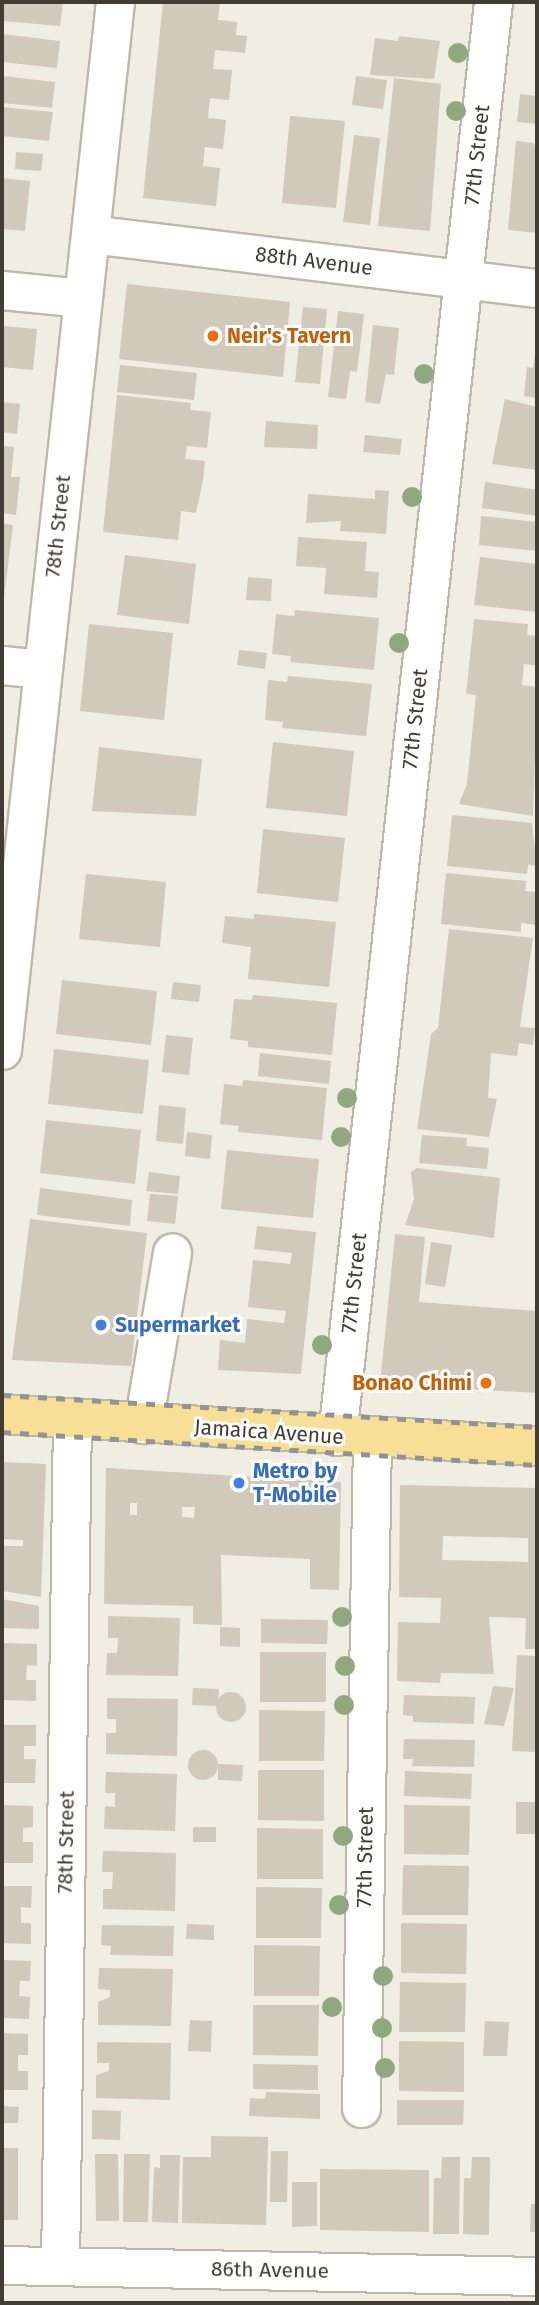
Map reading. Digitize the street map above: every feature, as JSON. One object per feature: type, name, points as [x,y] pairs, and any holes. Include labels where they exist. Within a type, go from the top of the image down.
[{"type":"main road","name":"Jamaica Avenue","points":[[2,1414],[537,1446]]},
{"type":"street","name":"78th Street","points":[[2,1039],[115,2]]},
{"type":"street","name":"77th Street","points":[[361,2108],[355,1437],[463,280],[493,2]]},
{"type":"street","name":"88th Avenue","points":[[90,234],[537,288]]},
{"type":"street","points":[[2,290],[82,298]]},
{"type":"street","points":[[2,665],[43,669]]},
{"type":"street","points":[[143,1423],[172,1252]]},
{"type":"street","name":"78th Street","points":[[60,2266],[72,1419]]},
{"type":"street","name":"86th Avenue","points":[[2,2265],[537,2276]]},
{"type":"building","points":[[2,2],[63,2],[60,26],[2,21]]},
{"type":"building","points":[[163,2],[220,2],[218,20],[237,22],[236,35],[247,36],[245,53],[215,50],[213,69],[232,70],[229,100],[210,98],[209,106],[208,118],[226,120],[223,149],[205,147],[203,166],[220,168],[216,206],[143,198]]},
{"type":"building","points":[[2,34],[60,41],[57,68],[2,62]]},
{"type":"building","points":[[399,36],[440,41],[434,79],[370,75],[375,38],[398,41]]},
{"type":"building","points":[[2,76],[55,82],[52,108],[2,103]]},
{"type":"building","points":[[356,76],[387,80],[383,109],[352,105]]},
{"type":"building","points":[[394,78],[441,84],[430,231],[378,226]]},
{"type":"building","points":[[520,94],[537,96],[537,124],[517,122]]},
{"type":"building","points":[[2,107],[53,112],[49,141],[2,136]]},
{"type":"building","points":[[290,116],[345,121],[336,208],[282,203]]},
{"type":"building","points":[[354,135],[380,138],[370,225],[343,222]]},
{"type":"building","points":[[516,141],[534,143],[537,157],[537,233],[508,230]]},
{"type":"building","points":[[16,152],[43,154],[41,171],[15,169]]},
{"type":"building","points":[[2,178],[30,181],[25,231],[2,229]]},
{"type":"building","points":[[127,284],[290,302],[283,377],[119,359]]},
{"type":"building","points":[[303,307],[327,309],[320,384],[295,382]]},
{"type":"building","points":[[338,311],[364,314],[357,372],[350,371],[346,399],[328,397]]},
{"type":"building","points":[[373,325],[399,328],[394,375],[386,374],[380,404],[365,402]]},
{"type":"building","points":[[2,326],[37,329],[33,370],[2,367]]},
{"type":"building","points":[[537,343],[537,398],[524,396],[527,367],[533,368]]},
{"type":"building","points":[[120,365],[197,373],[194,400],[117,392]]},
{"type":"building","points":[[117,395],[191,403],[190,410],[211,412],[207,448],[187,446],[185,459],[205,461],[196,513],[181,511],[178,540],[103,532]]},
{"type":"building","points":[[505,399],[537,407],[537,470],[492,464]]},
{"type":"building","points":[[2,402],[20,404],[17,434],[2,432]]},
{"type":"building","points":[[266,421],[318,425],[317,449],[264,447]]},
{"type":"building","points":[[365,435],[402,439],[400,455],[363,452]]},
{"type":"building","points":[[2,446],[14,447],[11,477],[20,477],[16,515],[2,513]]},
{"type":"building","points":[[485,482],[537,490],[537,516],[482,508]]},
{"type":"building","points":[[375,490],[389,491],[386,534],[340,531],[341,521],[306,523],[308,494],[375,499]]},
{"type":"building","points":[[481,516],[537,522],[537,551],[479,545]]},
{"type":"building","points":[[2,523],[13,525],[3,605],[2,605]]},
{"type":"building","points":[[298,537],[367,542],[365,571],[379,572],[377,598],[324,594],[326,568],[296,566]]},
{"type":"building","points":[[125,555],[196,564],[189,624],[117,615]]},
{"type":"building","points":[[480,557],[537,564],[537,612],[474,605]]},
{"type":"building","points":[[248,577],[272,579],[271,601],[246,600]]},
{"type":"building","points":[[295,610],[379,618],[374,670],[290,662],[291,656],[272,654],[276,614],[294,616]]},
{"type":"building","points":[[474,619],[528,624],[527,635],[537,636],[537,666],[524,664],[522,685],[537,687],[533,816],[459,804],[467,784],[476,695],[466,694]]},
{"type":"building","points":[[89,624],[173,633],[164,720],[80,711]]},
{"type":"building","points":[[239,650],[267,653],[265,669],[237,665]]},
{"type":"building","points":[[288,676],[372,684],[366,736],[282,728],[283,722],[265,720],[268,680],[287,682]]},
{"type":"building","points":[[273,742],[354,751],[347,816],[266,808]]},
{"type":"building","points":[[99,747],[202,759],[196,816],[92,811]]},
{"type":"building","points":[[452,815],[532,823],[537,866],[528,865],[527,874],[447,866]]},
{"type":"building","points":[[263,829],[345,838],[338,902],[257,893]]},
{"type":"building","points":[[446,873],[526,881],[525,891],[537,892],[537,925],[521,923],[521,932],[441,924]]},
{"type":"building","points":[[86,874],[166,882],[160,947],[79,939]]},
{"type":"building","points":[[254,914],[336,922],[329,987],[248,979],[251,947],[222,943],[225,916],[254,919]]},
{"type":"building","points":[[449,929],[533,938],[520,1027],[535,1028],[533,1045],[519,1043],[517,1056],[491,1053],[488,1098],[497,1099],[489,1137],[417,1129],[431,1034],[438,1028]]},
{"type":"building","points":[[62,980],[157,991],[151,1045],[56,1034]]},
{"type":"building","points":[[173,982],[201,985],[199,1002],[171,999]]},
{"type":"building","points":[[253,995],[337,1003],[332,1055],[248,1047],[248,1041],[230,1039],[234,999],[252,1000]]},
{"type":"building","points":[[166,1035],[193,1038],[189,1075],[162,1072]]},
{"type":"building","points":[[54,1049],[149,1060],[143,1114],[48,1104]]},
{"type":"building","points":[[260,1053],[331,1061],[329,1084],[258,1076]]},
{"type":"building","points":[[243,1080],[327,1088],[322,1140],[238,1132],[239,1126],[220,1124],[224,1084],[242,1086]]},
{"type":"building","points":[[159,1105],[186,1108],[183,1144],[156,1141]]},
{"type":"building","points":[[46,1120],[141,1130],[135,1184],[40,1173]]},
{"type":"building","points":[[187,1132],[212,1135],[210,1159],[185,1156]]},
{"type":"building","points":[[422,1135],[467,1138],[466,1146],[489,1148],[487,1169],[419,1163]]},
{"type":"building","points":[[227,1150],[319,1159],[313,1218],[221,1209]]},
{"type":"building","points":[[417,1168],[500,1178],[494,1238],[405,1225],[414,1199],[411,1172]]},
{"type":"building","points":[[149,1172],[180,1176],[178,1194],[146,1191]]},
{"type":"building","points":[[40,1188],[132,1200],[130,1226],[37,1215]]},
{"type":"building","points":[[150,1194],[178,1196],[175,1224],[147,1221]]},
{"type":"building","points":[[30,1219],[147,1233],[131,1366],[12,1360]]},
{"type":"building","points":[[257,1226],[316,1232],[301,1374],[218,1370],[220,1340],[245,1343],[247,1319],[284,1323],[286,1311],[248,1307],[253,1260],[290,1264],[292,1253],[254,1249]]},
{"type":"building","points":[[395,1234],[425,1237],[419,1302],[537,1311],[537,1393],[380,1384]]},
{"type":"building","points":[[431,1242],[452,1245],[445,1287],[425,1284]]},
{"type":"building","points":[[2,1462],[46,1464],[41,1597],[2,1591],[2,1546],[23,1546],[23,1540],[2,1539]]},
{"type":"building","points":[[106,1468],[341,1482],[339,1590],[310,1589],[310,1559],[221,1555],[222,1625],[193,1624],[193,1606],[104,1604]],"holes":[[[130,1503],[137,1503],[137,1515],[130,1515]],[[182,1507],[195,1507],[194,1518],[182,1517]]]},
{"type":"building","points":[[400,1485],[537,1488],[537,1649],[525,1649],[526,1618],[489,1617],[494,1674],[441,1673],[440,1683],[397,1681],[398,1622],[440,1623],[441,1598],[399,1597]],"holes":[[[443,1536],[528,1538],[528,1562],[442,1560]]]},
{"type":"building","points":[[2,1599],[39,1606],[39,1629],[2,1628]]},
{"type":"building","points":[[108,1616],[180,1618],[178,1676],[106,1675],[107,1653],[117,1653],[118,1638],[108,1638]]},
{"type":"building","points":[[261,1619],[328,1620],[327,1644],[261,1643]]},
{"type":"building","points":[[220,1627],[240,1628],[240,1647],[220,1646]]},
{"type":"building","points":[[2,1643],[37,1644],[37,1666],[27,1665],[26,1680],[36,1680],[36,1701],[2,1700]]},
{"type":"building","points":[[260,1652],[326,1652],[326,1702],[260,1702]]},
{"type":"building","points":[[517,1655],[537,1656],[537,1752],[512,1751]]},
{"type":"building","points":[[493,1686],[514,1688],[504,1726],[484,1724]]},
{"type":"building","points":[[193,1688],[219,1689],[218,1706],[192,1705]]},
{"type":"building","points":[[231,1692],[242,1696],[246,1707],[242,1718],[231,1722],[220,1718],[216,1707],[220,1696]]},
{"type":"building","points":[[404,1695],[475,1697],[474,1724],[413,1722],[413,1716],[403,1715]]},
{"type":"building","points":[[107,1698],[178,1699],[177,1756],[106,1754],[106,1733],[116,1733],[116,1719],[107,1719]]},
{"type":"building","points":[[259,1710],[325,1711],[324,1761],[259,1761]]},
{"type":"building","points":[[2,1725],[36,1725],[36,1746],[24,1746],[24,1759],[36,1759],[35,1783],[2,1783]]},
{"type":"building","points":[[404,1739],[475,1740],[474,1767],[412,1766],[413,1759],[403,1759]]},
{"type":"building","points":[[203,1750],[209,1751],[217,1759],[217,1771],[209,1779],[203,1780],[197,1779],[189,1771],[188,1765],[189,1759],[197,1751]]},
{"type":"building","points":[[218,1764],[243,1765],[242,1781],[218,1780]]},
{"type":"building","points":[[258,1770],[324,1770],[324,1821],[258,1820]]},
{"type":"building","points":[[405,1771],[472,1774],[471,1799],[404,1796]]},
{"type":"building","points":[[106,1772],[177,1774],[175,1831],[104,1829],[105,1806],[115,1807],[115,1793],[105,1793]]},
{"type":"building","points":[[516,1802],[537,1802],[537,1834],[516,1834]]},
{"type":"building","points":[[2,1805],[33,1806],[33,1827],[23,1828],[23,1842],[33,1842],[33,1863],[2,1863]]},
{"type":"building","points":[[404,1805],[470,1806],[469,1855],[404,1854]]},
{"type":"building","points":[[193,1827],[216,1827],[216,1842],[193,1842]]},
{"type":"building","points":[[257,1828],[323,1829],[323,1879],[257,1879]]},
{"type":"building","points":[[103,1851],[176,1853],[175,1911],[103,1909],[103,1889],[112,1889],[113,1872],[102,1872]]},
{"type":"building","points":[[403,1865],[469,1866],[468,1915],[402,1915]]},
{"type":"building","points":[[2,1886],[32,1886],[31,1908],[21,1907],[21,1923],[31,1923],[31,1944],[2,1943]]},
{"type":"building","points":[[256,1887],[322,1888],[321,1938],[256,1938]]},
{"type":"building","points":[[401,1923],[467,1924],[466,1974],[401,1973]]},
{"type":"building","points":[[187,1924],[214,1925],[214,1940],[186,1939]]},
{"type":"building","points":[[102,1925],[174,1926],[173,1956],[110,1955],[111,1946],[101,1945]]},
{"type":"building","points":[[254,1945],[320,1946],[319,1996],[254,1996]]},
{"type":"building","points":[[2,1960],[31,1961],[30,1981],[20,1981],[19,1996],[30,1997],[29,2019],[2,2018]]},
{"type":"building","points":[[99,1968],[173,1969],[171,2026],[98,2025],[98,2002],[110,1997],[110,1990],[98,1989]]},
{"type":"building","points":[[400,1982],[466,1983],[465,2032],[399,2032]]},
{"type":"building","points":[[253,2005],[319,2005],[318,2056],[253,2055]]},
{"type":"building","points":[[190,2020],[212,2021],[211,2052],[188,2051]]},
{"type":"building","points":[[485,2021],[509,2022],[507,2056],[483,2056]]},
{"type":"building","points":[[2,2033],[28,2034],[28,2055],[18,2055],[18,2071],[28,2071],[28,2090],[2,2090]]},
{"type":"building","points":[[399,2041],[464,2042],[464,2092],[399,2091]]},
{"type":"building","points":[[97,2042],[171,2043],[170,2100],[96,2098],[96,2075],[109,2071],[109,2063],[97,2063]]},
{"type":"building","points":[[253,2064],[318,2065],[318,2090],[253,2089]]},
{"type":"building","points":[[266,2092],[320,2094],[320,2119],[249,2116],[250,2098],[265,2099]]},
{"type":"building","points":[[397,2100],[464,2100],[463,2125],[397,2125]]},
{"type":"building","points":[[2,2106],[19,2107],[18,2123],[2,2123]]},
{"type":"building","points":[[92,2110],[121,2111],[120,2140],[92,2139]]},
{"type":"building","points":[[211,2136],[268,2137],[266,2225],[182,2223],[183,2157],[211,2157]]},
{"type":"building","points":[[2,2148],[18,2148],[18,2220],[2,2220]]},
{"type":"building","points":[[271,2151],[288,2151],[287,2202],[270,2202]]},
{"type":"building","points":[[95,2154],[118,2154],[119,2221],[96,2221]]},
{"type":"building","points":[[124,2154],[150,2154],[148,2222],[123,2222]]},
{"type":"building","points":[[160,2155],[180,2155],[178,2223],[152,2222],[154,2167],[160,2168]]},
{"type":"building","points":[[442,2157],[460,2157],[459,2234],[433,2234],[434,2178],[441,2178]]},
{"type":"building","points":[[472,2157],[490,2157],[489,2235],[463,2234],[464,2178],[471,2178]]},
{"type":"building","points":[[320,2169],[429,2170],[429,2232],[320,2230]]},
{"type":"building","points":[[292,2182],[317,2182],[317,2226],[292,2227]]},
{"type":"building","points":[[531,2204],[537,2204],[537,2232],[530,2232]]},
{"type":"railway","points":[[2,1395],[537,1427]]},
{"type":"railway","points":[[2,1432],[537,1465]]},
{"type":"place","name":"Neir's Tavern","points":[[213,336]]},
{"type":"place","name":"Supermarket","points":[[101,1325]]},
{"type":"place","name":"Bonao Chimi","points":[[486,1383]]},
{"type":"place","name":"Metro by T-Mobile","points":[[239,1483]]}]
